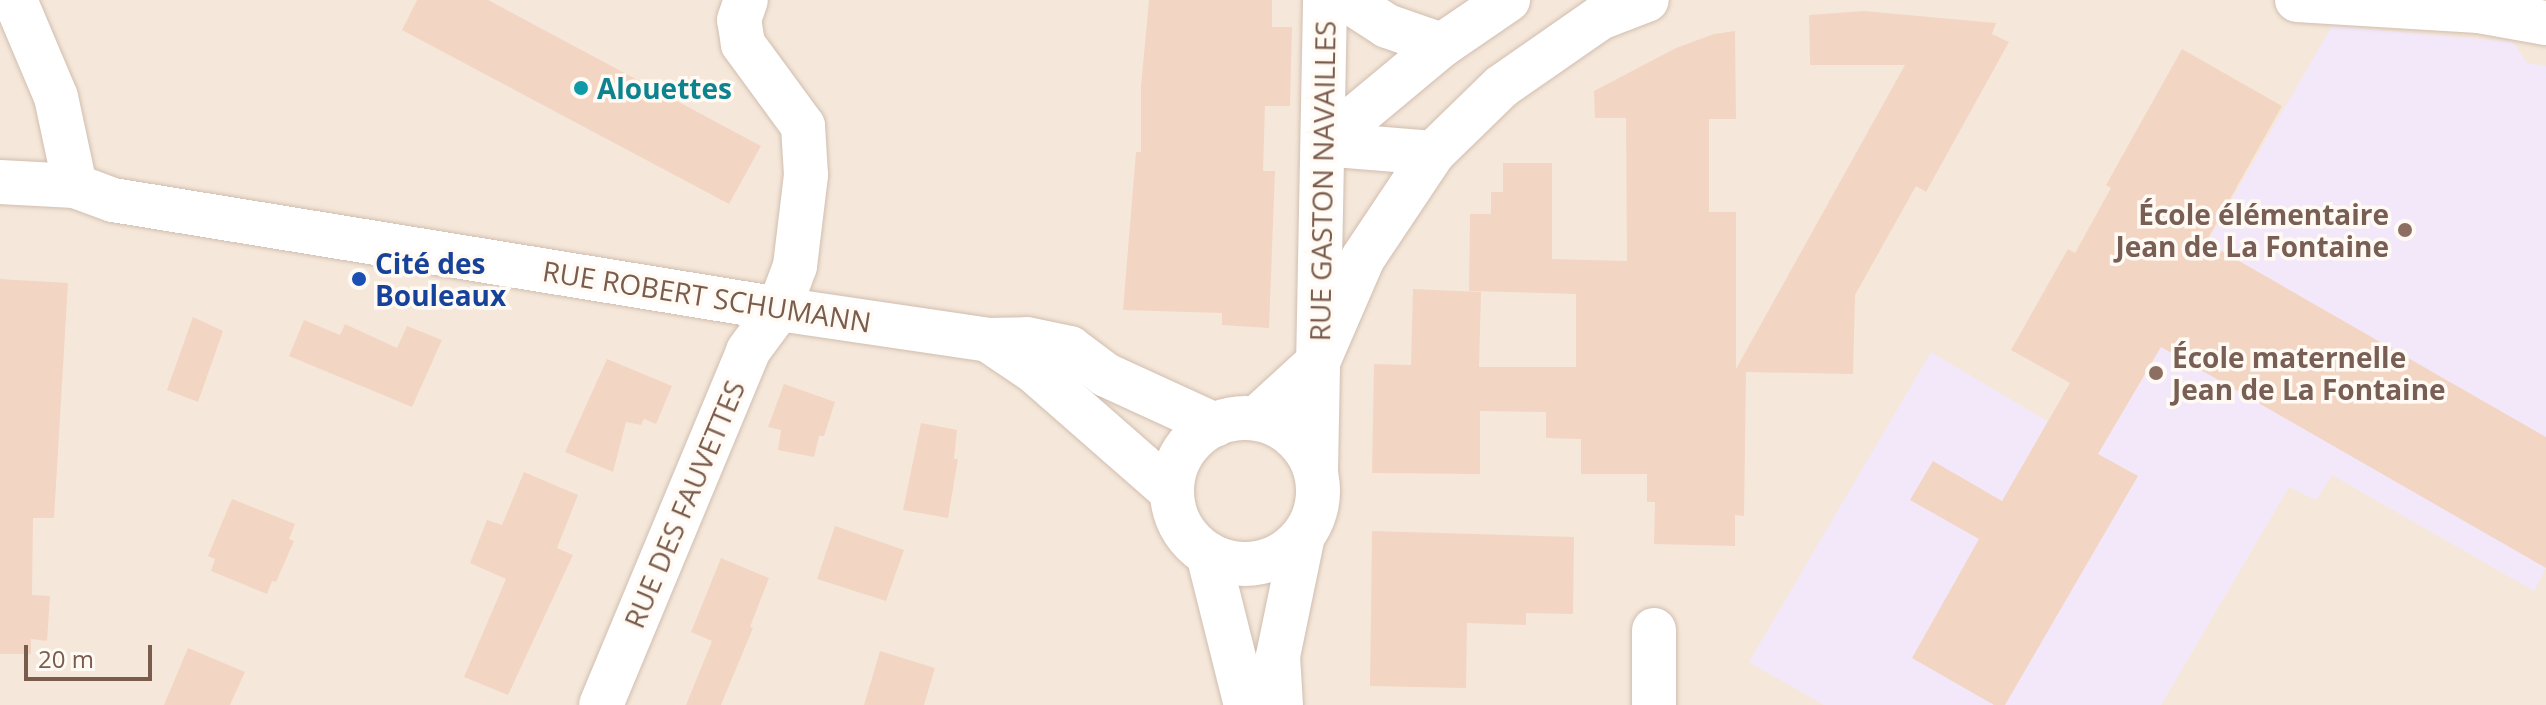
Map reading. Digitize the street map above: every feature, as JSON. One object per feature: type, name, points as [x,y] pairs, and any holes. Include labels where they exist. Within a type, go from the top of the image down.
[{"type":"street","points":[[15,0],[56,97],[75,186]]},
{"type":"street","name":"RUE DES FAUVETTES","points":[[601,705],[748,351],[779,309],[797,251],[806,175],[803,126],[743,44],[739,20],[746,0]]},
{"type":"street","name":"RUE GASTON NAVAILLES","points":[[1316,471],[1325,0]]},
{"type":"street","points":[[1347,0],[1387,26],[1442,45]]},
{"type":"street","points":[[1323,144],[1442,45],[1508,0]]},
{"type":"street","points":[[1318,362],[1363,258],[1433,153],[1502,86],[1600,18],[1647,0]]},
{"type":"street","points":[[2297,0],[2479,11],[2546,23]]},
{"type":"street","points":[[2523,0],[2546,3]]},
{"type":"street","points":[[1323,144],[1433,153]]},
{"type":"street","name":"RUE ROBERT SCHUMANN","points":[[0,182],[75,186],[113,200],[779,309],[988,340],[1027,339],[1070,348],[1106,375],[1215,425]]},
{"type":"street","name":"RUE ROBERT SCHUMANN","points":[[988,340],[1034,371],[1170,490]]},
{"type":"street","name":"RUE GASTON NAVAILLES","points":[[1258,417],[1318,362]]},
{"type":"street","points":[[1281,705],[1278,656],[1302,540],[1314,519],[1319,495],[1316,471],[1305,448],[1286,430],[1258,417],[1215,425],[1191,441],[1177,462],[1170,490],[1185,536],[1208,554],[1228,564],[1255,565],[1281,556],[1302,540]]},
{"type":"street","points":[[1208,554],[1246,705]]},
{"type":"street","points":[[1654,630],[1654,705]]},
{"type":"shaded area","points":[[0,0],[2546,0],[2546,705],[0,705]]},
{"type":"shaded area","points":[[2332,26],[2513,42],[2527,63],[2546,66],[2546,568],[2534,591],[2332,475],[2316,500],[2289,487],[2161,705],[1824,705],[1749,662],[1931,352],[2089,446]]},
{"type":"building","name":"Alouettes","points":[[417,0],[488,0],[761,146],[729,204],[402,30]]},
{"type":"building","points":[[1149,0],[1272,0],[1272,27],[1292,27],[1290,106],[1265,106],[1263,171],[1275,171],[1269,328],[1222,325],[1222,313],[1123,310],[1136,152],[1141,152],[1141,86]]},
{"type":"building","points":[[1864,11],[1996,23],[1992,34],[2009,42],[1926,192],[1916,186],[1855,295],[1853,374],[1746,372],[1744,516],[1735,515],[1735,546],[1654,544],[1655,502],[1647,502],[1647,474],[1581,474],[1581,439],[1546,438],[1546,412],[1480,411],[1480,474],[1372,473],[1374,364],[1411,365],[1413,289],[1481,292],[1479,367],[1576,367],[1576,294],[1469,291],[1470,214],[1491,214],[1491,192],[1503,192],[1503,163],[1552,163],[1552,259],[1627,261],[1626,118],[1595,118],[1594,91],[1676,48],[1714,34],[1735,31],[1736,119],[1709,119],[1709,212],[1736,212],[1736,369],[1905,65],[1810,65],[1809,15]]},
{"type":"building","points":[[2182,49],[2282,106],[2206,242],[2546,437],[2546,568],[2161,347],[2098,454],[2138,476],[2005,705],[1994,705],[1912,658],[1979,539],[1910,500],[1933,461],[2002,501],[2070,383],[2011,350],[2068,249],[2075,253],[2111,188],[2106,185]]},
{"type":"building","points":[[0,279],[68,283],[54,518],[33,518],[32,595],[50,596],[47,641],[31,639],[31,654],[0,654]]},
{"type":"building","points":[[193,317],[223,331],[198,402],[167,390]]},
{"type":"building","points":[[304,320],[340,335],[345,324],[397,348],[407,326],[442,340],[412,407],[289,356]]},
{"type":"building","points":[[607,359],[672,386],[656,424],[644,419],[641,425],[626,422],[613,472],[565,452]]},
{"type":"building","points":[[784,384],[835,402],[824,436],[819,436],[814,457],[778,450],[781,430],[768,427]]},
{"type":"building","points":[[921,423],[957,430],[954,459],[958,459],[948,518],[903,510]]},
{"type":"building","points":[[524,472],[578,495],[557,548],[573,555],[508,695],[464,677],[506,579],[470,563],[487,520],[502,525]]},
{"type":"building","points":[[232,499],[295,524],[289,539],[294,541],[276,582],[272,581],[267,594],[211,571],[215,559],[208,556]]},
{"type":"building","points":[[835,526],[904,550],[886,601],[817,579]]},
{"type":"building","points":[[1372,531],[1574,537],[1573,614],[1526,613],[1526,625],[1467,623],[1466,688],[1370,686]]},
{"type":"building","points":[[721,558],[769,578],[750,627],[753,628],[721,705],[686,705],[712,641],[691,632]]},
{"type":"building","points":[[188,648],[245,672],[230,705],[164,705]]},
{"type":"building","points":[[880,651],[935,668],[924,705],[864,705]]},
{"type":"place","name":"Alouettes","points":[[581,88]]},
{"type":"place","name":"École élémentaire Jean de La Fontaine","points":[[2405,230]]},
{"type":"place","name":"Cité des Bouleaux","points":[[359,279]]},
{"type":"place","name":"École maternelle Jean de La Fontaine","points":[[2156,373]]}]
